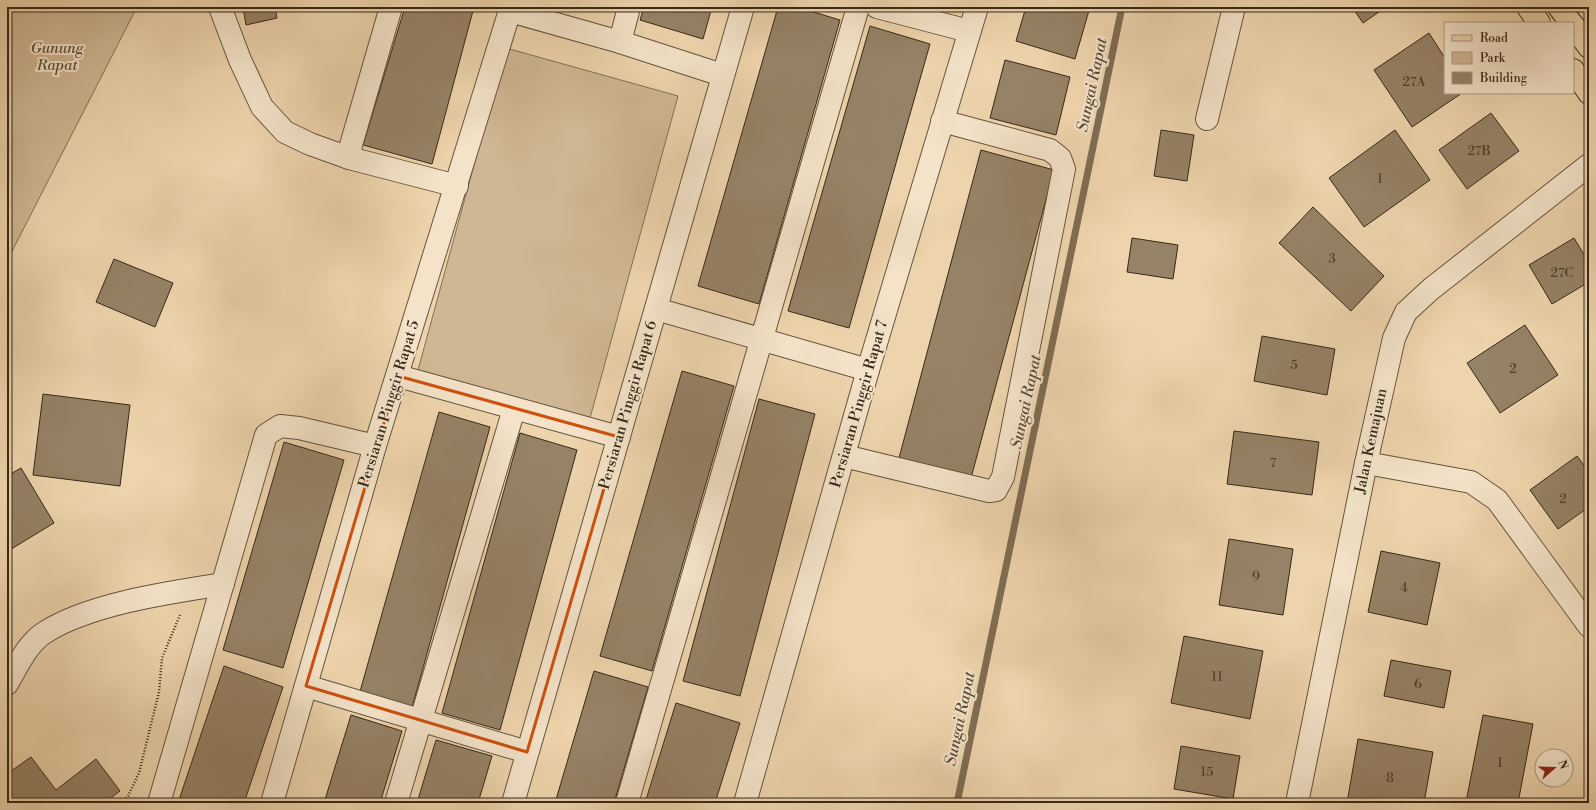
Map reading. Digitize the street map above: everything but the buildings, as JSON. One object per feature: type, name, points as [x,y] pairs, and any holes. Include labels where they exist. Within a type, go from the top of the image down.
[{"type":"main road","points":[[1528,7],[1538,22]]},
{"type":"main road","points":[[1560,7],[1571,22]]},
{"type":"main road","points":[[1574,27],[1589,47]]},
{"type":"main road","points":[[1574,71],[1589,93]]},
{"type":"street","points":[[220,7],[240,60],[262,107],[285,132],[310,144],[349,158],[457,186]]},
{"type":"street","points":[[349,158],[351,145],[391,7]]},
{"type":"street","points":[[620,42],[629,7]]},
{"type":"street","name":"Persiaran Pinggir Rapat 6","points":[[513,803],[722,75],[743,7]]},
{"type":"street","points":[[627,803],[858,7]]},
{"type":"street","points":[[877,7],[970,31]]},
{"type":"street","name":"Persiaran Pinggir Rapat 7","points":[[745,803],[868,370],[977,7]]},
{"type":"street","points":[[1206,120],[1234,7]]},
{"type":"street","points":[[511,9],[722,75]]},
{"type":"street","name":"Persiaran Pinggir Rapat 5","points":[[272,803],[375,446],[511,9]]},
{"type":"street","points":[[844,456],[989,491],[996,490],[1003,477],[1064,169],[1060,158],[1050,150],[942,121]]},
{"type":"street","name":"Jalan Kemajuan","points":[[1297,803],[1366,463],[1394,338],[1406,312],[1431,289],[1589,165]]},
{"type":"street","points":[[656,309],[868,370]]},
{"type":"street","points":[[398,376],[619,437]]},
{"type":"street","points":[[396,803],[514,409]]},
{"type":"street","points":[[159,803],[266,435],[280,426],[299,428],[375,446]]},
{"type":"street","points":[[1366,463],[1471,482],[1497,500],[1589,626]]},
{"type":"street","points":[[7,684],[26,652],[44,633],[64,623],[95,611],[160,594],[223,584]]},
{"type":"street","points":[[306,686],[527,752]]},
{"type":"path","points":[[122,803],[128,796],[138,773],[158,692],[162,658],[188,590]]},
{"type":"highlighted area","points":[[398,376],[619,437],[527,752],[306,686]]},
{"type":"green space","name":"Gunung Rapat","points":[[7,7],[137,7],[7,261]]},
{"type":"green space","points":[[506,48],[678,96],[590,418],[418,370]]},
{"type":"waterway","name":"Sungai Rapat","points":[[957,803],[1122,7]]}]
